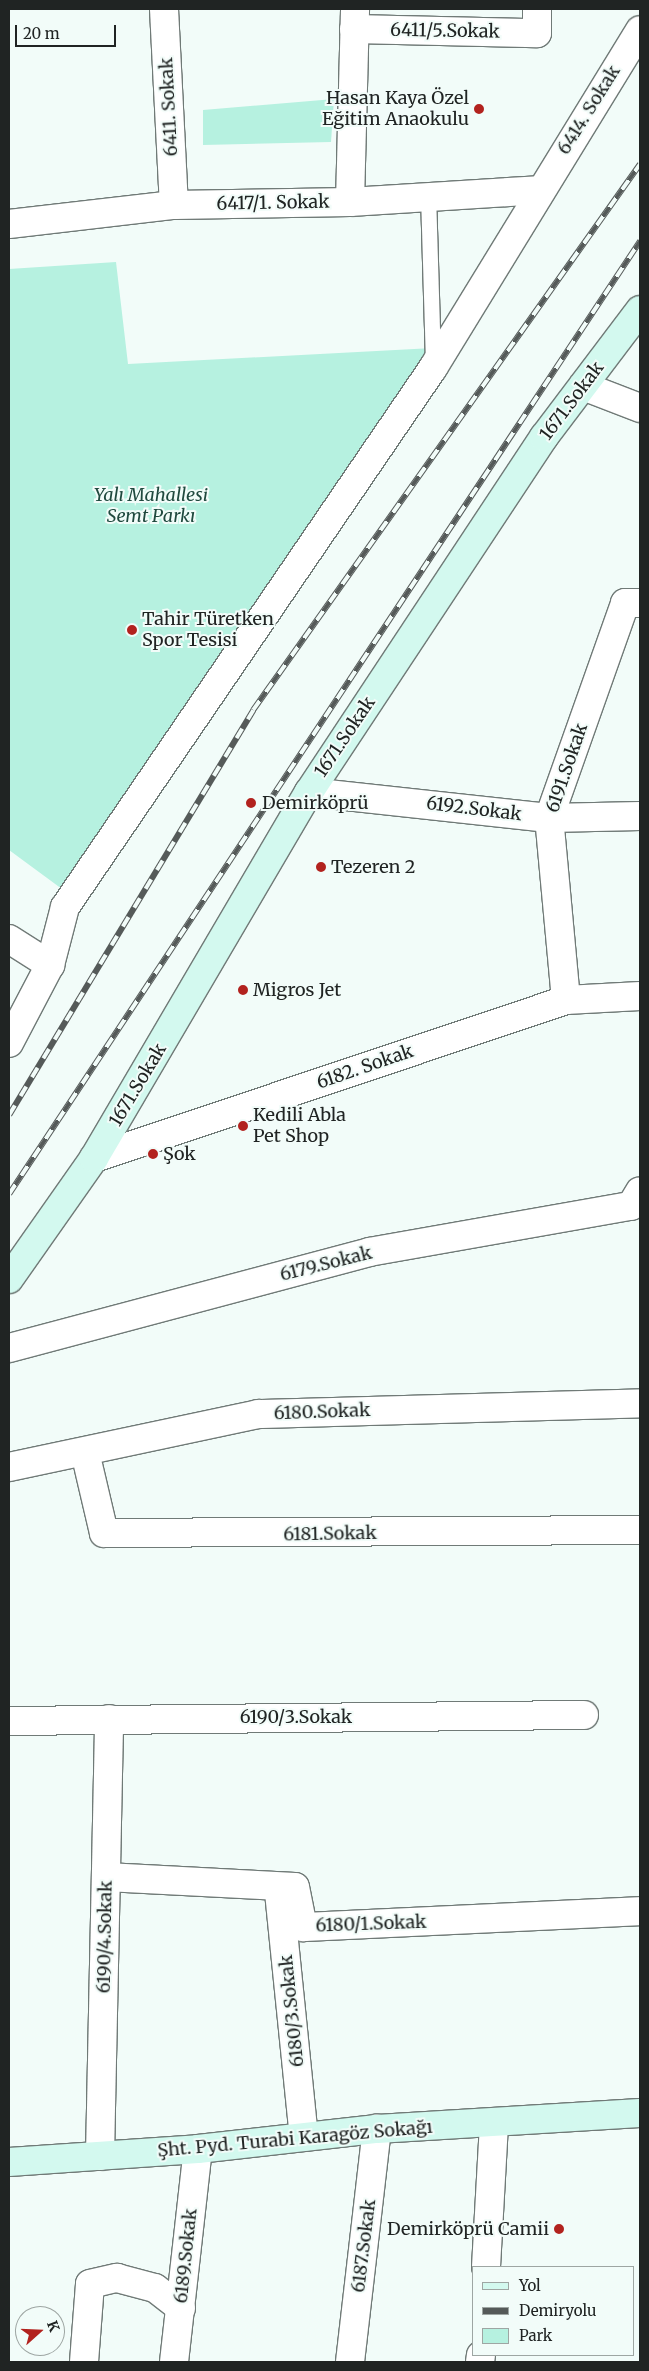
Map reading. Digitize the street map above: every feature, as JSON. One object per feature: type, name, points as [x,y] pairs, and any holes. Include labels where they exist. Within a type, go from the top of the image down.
[{"type":"street","name":"6411. Sokak","points":[[164,9],[174,205]]},
{"type":"street","name":"6411/5.Sokak","points":[[355,19],[537,21]]},
{"type":"street","points":[[350,202],[355,19]]},
{"type":"street","name":"6414. Sokak","points":[[539,190],[640,30]]},
{"type":"street","name":"6417/1. Sokak","points":[[9,224],[174,205],[350,202],[428,194],[539,190]]},
{"type":"street","points":[[9,1043],[50,965],[66,907],[433,368],[539,190]]},
{"type":"street","name":"1671.Sokak","points":[[9,1279],[94,1158],[309,792],[544,437],[640,310]]},
{"type":"street","points":[[583,386],[640,408]]},
{"type":"street","name":"6191.Sokak","points":[[566,1000],[549,818],[633,603]]},
{"type":"street","name":"6192.Sokak","points":[[309,792],[549,818],[640,816]]},
{"type":"street","points":[[9,939],[50,965]]},
{"type":"street","name":"6182. Sokak","points":[[94,1158],[566,1000],[640,996]]},
{"type":"street","name":"6179.Sokak","points":[[9,1348],[369,1252],[631,1206],[640,1191]]},
{"type":"street","name":"6180.Sokak","points":[[9,1467],[258,1414],[640,1403]]},
{"type":"street","name":"6181.Sokak","points":[[86,1452],[104,1533],[640,1530]]},
{"type":"street","name":"6190/3.Sokak","points":[[9,1722],[108,1719],[584,1716]]},
{"type":"street","name":"6190/4.Sokak","points":[[100,2156],[108,1719]]},
{"type":"street","name":"6180/1.Sokak","points":[[106,1877],[296,1887],[303,1926],[640,1911]]},
{"type":"street","name":"6180/3.Sokak","points":[[278,1886],[304,2137]]},
{"type":"street","name":"Şht. Pyd. Turabi Karagöz Sokağı","points":[[9,2162],[198,2149],[377,2129],[494,2125],[640,2113]]},
{"type":"street","points":[[486,2266],[494,2125]]},
{"type":"street","name":"6187.Sokak","points":[[350,2362],[377,2129]]},
{"type":"street","name":"6189.Sokak","points":[[174,2362],[198,2149]]},
{"type":"street","points":[[84,2362],[90,2284],[117,2278],[155,2288],[180,2308]]},
{"type":"lane","points":[[428,194],[433,368]]},
{"type":"green space","points":[[334,99],[331,142],[203,145],[203,110]]},
{"type":"green space","name":"Yalı Mahallesi Semt Parkı","points":[[116,262],[128,364],[433,348],[62,889],[9,850],[9,269]]},
{"type":"railway","points":[[9,1115],[253,710],[640,164]]},
{"type":"railway","points":[[9,1194],[640,241]]},
{"type":"place","name":"Hasan Kaya Özel Eğitim Anaokulu","points":[[479,109]]},
{"type":"place","name":"Tahir Türetken Spor Tesisi","points":[[132,630]]},
{"type":"place","name":"Demirköprü","points":[[251,803]]},
{"type":"place","name":"Tezeren 2","points":[[321,867]]},
{"type":"place","name":"Migros Jet","points":[[243,990]]},
{"type":"place","name":"Kedili Abla Pet Shop","points":[[243,1126]]},
{"type":"place","name":"Şok","points":[[153,1154]]},
{"type":"place","name":"Demirköprü Camii","points":[[559,2229]]}]
